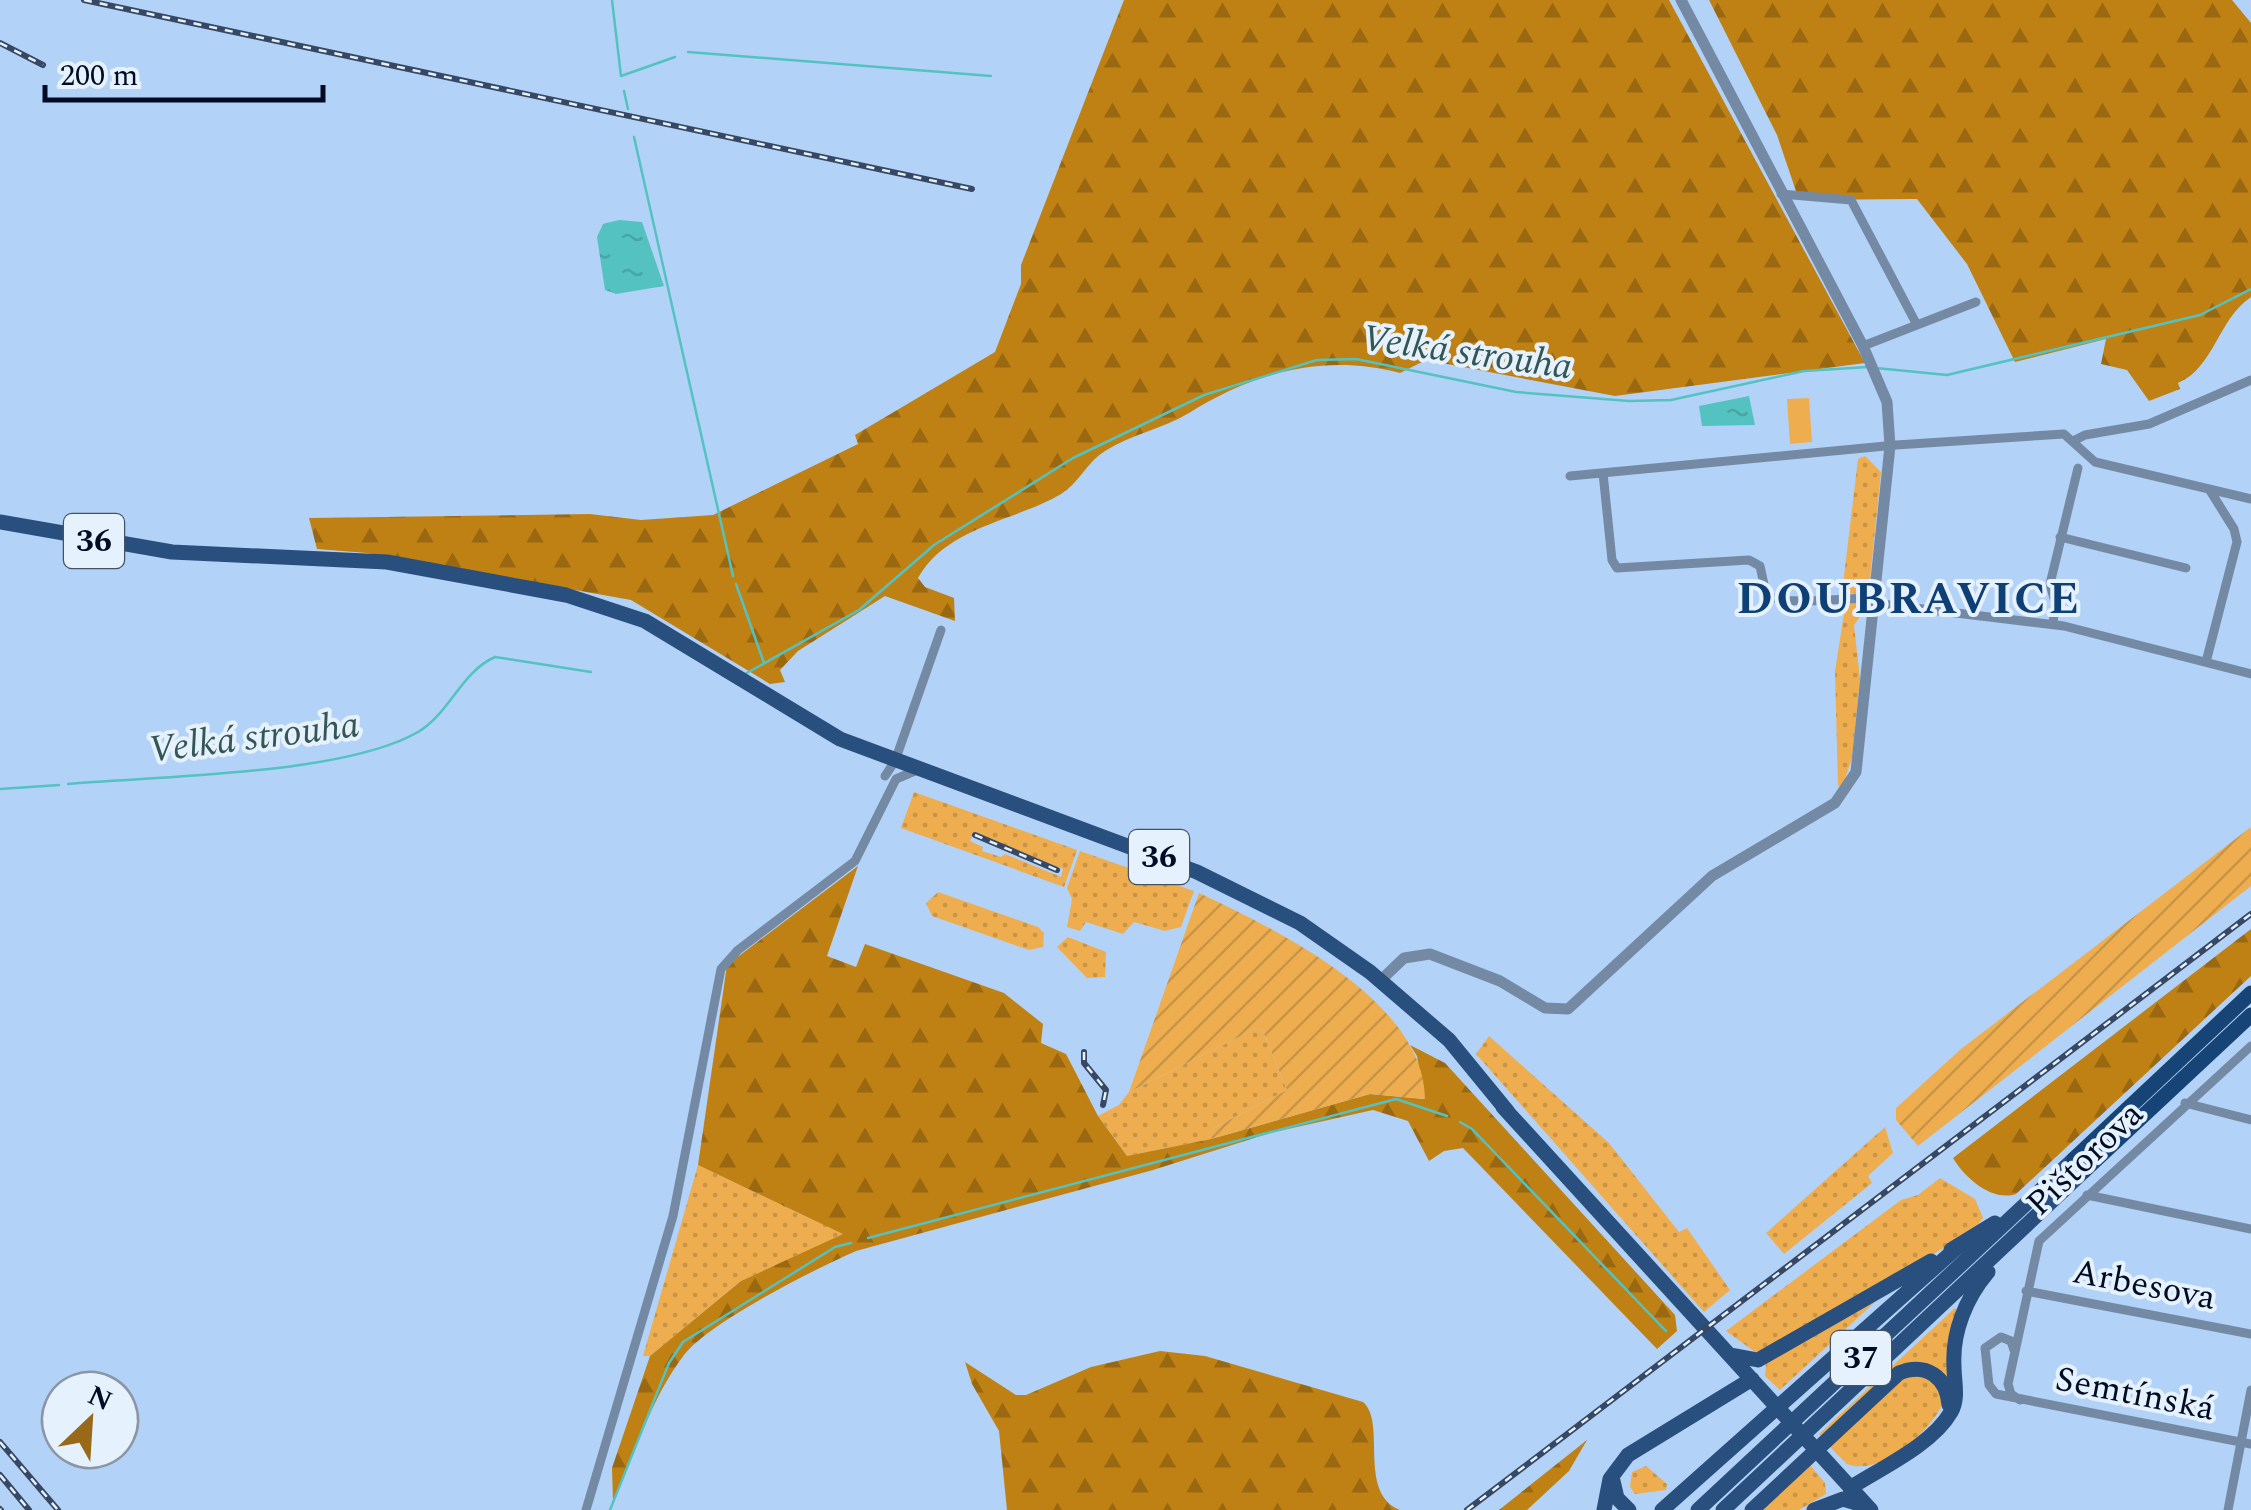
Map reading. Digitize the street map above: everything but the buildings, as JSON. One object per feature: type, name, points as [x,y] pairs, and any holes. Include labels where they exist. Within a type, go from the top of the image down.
[{"type":"highway","name":"37","points":[[2079,1165],[2251,993]]},
{"type":"highway","name":"37","points":[[2079,1165],[2251,1015]]},
{"type":"main road","name":"36","points":[[0,522],[172,552],[364,559],[554,592],[645,621],[812,724],[872,753],[1208,876],[1300,923],[1381,980],[1462,1054],[1508,1112],[1872,1510]]},
{"type":"main road","name":"37","points":[[1698,1510],[2079,1165]]},
{"type":"main road","name":"37","points":[[1724,1510],[2028,1212]]},
{"type":"main road","points":[[1728,1352],[1742,1360],[1758,1360],[1960,1245],[2028,1212]]},
{"type":"main road","points":[[1850,1488],[1943,1422],[1955,1402],[1955,1341],[1966,1305],[2028,1212]]},
{"type":"main road","points":[[1662,1510],[1960,1245]]},
{"type":"main road","points":[[1752,1510],[1905,1370],[1929,1371],[1945,1386],[1950,1403],[1943,1422]]},
{"type":"main road","points":[[1604,1510],[1608,1485],[1619,1464],[1752,1379]]},
{"type":"main road","points":[[1619,1464],[1613,1479],[1614,1492],[1629,1510]]},
{"type":"main road","points":[[1872,1510],[1867,1491],[1873,1472]]},
{"type":"main road","points":[[1814,1510],[1843,1499],[1872,1510]]},
{"type":"street","points":[[1381,980],[1404,958],[1430,954],[1487,975],[1545,1008],[1561,1011],[1575,1005],[1727,864],[1830,806],[1846,792],[1857,764],[1890,446],[1887,402],[1864,346],[1680,0]]},
{"type":"street","points":[[1781,194],[1849,198],[1917,326]]},
{"type":"street","points":[[1864,346],[1976,302]]},
{"type":"street","points":[[2075,440],[2085,434],[2150,424],[2251,380]]},
{"type":"street","points":[[1570,476],[2056,434],[2075,440],[2095,462],[2251,499]]},
{"type":"street","points":[[2052,624],[2055,602],[2050,584],[2078,468]]},
{"type":"street","points":[[1604,472],[1612,560],[1617,568],[1749,560],[1760,566],[1766,594],[1777,601],[1850,596],[2052,624],[2251,674]]},
{"type":"street","points":[[2206,662],[2238,537],[2209,489]]},
{"type":"street","points":[[2060,537],[2186,568]]},
{"type":"street","points":[[881,806],[885,776],[895,761],[942,630]]},
{"type":"street","points":[[872,753],[885,776]]},
{"type":"street","points":[[586,1510],[674,1216],[721,968],[738,950],[855,860],[896,779],[895,761]]},
{"type":"street","points":[[896,779],[920,770]]},
{"type":"street","name":"Pištorova","points":[[2020,1400],[2008,1390],[2039,1241],[2184,1103],[2251,1046]]},
{"type":"street","points":[[2184,1103],[2251,1120]]},
{"type":"street","points":[[2087,1195],[2251,1229]]},
{"type":"street","name":"Arbesova","points":[[2026,1291],[2251,1334]]},
{"type":"street","points":[[2014,1353],[2011,1341],[1998,1337],[1986,1345],[1984,1358],[1991,1390],[2020,1400]]},
{"type":"street","name":"Semtínská","points":[[2020,1400],[2246,1443],[2251,1390]]},
{"type":"street","points":[[2228,1510],[2246,1443]]},
{"type":"shaded area","points":[[1809,398],[1812,442],[1790,444],[1787,399]]},
{"type":"shaded area","points":[[1865,456],[1881,472],[1869,589],[1865,594],[1842,593],[1858,459]]},
{"type":"shaded area","points":[[1846,601],[1864,603],[1866,609],[1854,625],[1860,679],[1852,758],[1843,785],[1838,786],[1835,671]]},
{"type":"shaded area","points":[[914,792],[1077,850],[1064,887],[901,828]],"holes":[[[974,833],[1063,869],[1061,877],[1005,854],[1001,857],[982,851],[983,847],[970,841]]]},
{"type":"shaded area","points":[[2251,827],[2251,886],[1918,1146],[1896,1120],[1896,1108],[1961,1049]]},
{"type":"shaded area","points":[[1080,851],[1194,891],[1181,927],[1165,931],[1134,922],[1123,934],[1086,922],[1080,931],[1067,927],[1072,899],[1067,888]]},
{"type":"shaded area","points":[[938,892],[1038,927],[1044,933],[1043,947],[1029,950],[932,916],[926,903]]},
{"type":"shaded area","points":[[1199,893],[1305,948],[1374,1000],[1400,1030],[1418,1063],[1425,1099],[1370,1094],[1211,1139],[1214,1128],[1287,1090],[1263,1031],[1257,1028],[1129,1092]]},
{"type":"shaded area","points":[[1068,937],[1106,952],[1105,977],[1087,978],[1057,947]]},
{"type":"shaded area","points":[[1257,1028],[1263,1031],[1287,1090],[1214,1128],[1211,1139],[1127,1156],[1098,1116],[1119,1105],[1129,1092]]},
{"type":"shaded area","points":[[1489,1036],[1609,1143],[1679,1232],[1687,1228],[1730,1290],[1704,1312],[1476,1054]]},
{"type":"shaded area","points":[[1885,1127],[1893,1153],[1868,1176],[1872,1183],[1784,1254],[1766,1233]]},
{"type":"shaded area","points":[[698,1165],[844,1234],[741,1281],[650,1356],[643,1356]]},
{"type":"shaded area","points":[[1940,1178],[1975,1199],[1983,1218],[1972,1232],[1764,1350],[1755,1352],[1726,1331],[1901,1200],[1918,1195]]},
{"type":"shaded area","points":[[1876,1301],[1780,1390],[1765,1376],[1766,1364],[1773,1359]]},
{"type":"shaded area","points":[[1955,1308],[1958,1311],[1948,1380],[1921,1364],[1822,1437],[1819,1434]]},
{"type":"shaded area","points":[[1920,1374],[1939,1387],[1942,1405],[1926,1428],[1902,1450],[1874,1464],[1860,1466],[1847,1464],[1829,1446],[1900,1378]]},
{"type":"shaded area","points":[[1809,1464],[1825,1483],[1826,1494],[1799,1510],[1760,1510]]},
{"type":"shaded area","points":[[1646,1466],[1667,1484],[1666,1490],[1635,1494],[1630,1487],[1632,1472]]},
{"type":"green space","points":[[1124,0],[1669,0],[1865,363],[1615,396],[1426,360],[1400,373],[1344,365],[1317,366],[1265,377],[1115,445],[1061,494],[946,547],[918,578],[925,587],[954,598],[955,621],[885,596],[798,651],[780,670],[785,682],[770,684],[631,600],[367,553],[317,549],[309,518],[590,514],[641,520],[713,515],[858,444],[855,435],[995,352],[1021,284],[1021,265]]},
{"type":"green space","points":[[1709,0],[2232,0],[2251,23],[2251,297],[2231,318],[2200,366],[2178,383],[2180,389],[2149,401],[2127,370],[2101,364],[2106,339],[2015,362],[1967,264],[1917,199],[1799,200],[1777,135]]},
{"type":"green space","points":[[858,866],[827,956],[856,967],[865,944],[1004,993],[1043,1024],[1041,1043],[1066,1054],[1098,1116],[1127,1156],[1211,1139],[1370,1094],[1424,1099],[1417,1056],[1410,1045],[1445,1063],[1675,1315],[1677,1331],[1657,1349],[1463,1148],[1444,1151],[1429,1161],[1408,1121],[1373,1110],[1270,1133],[1153,1170],[856,1251],[790,1283],[716,1327],[684,1355],[653,1408],[613,1502],[612,1468],[650,1356],[741,1281],[843,1234],[698,1165],[727,965]]},
{"type":"green space","points":[[2251,929],[2251,976],[2016,1194],[1989,1191],[1958,1166],[1953,1158]]},
{"type":"green space","points":[[1160,1351],[1205,1356],[1363,1402],[1373,1425],[1379,1489],[1400,1510],[1007,1510],[999,1431],[972,1384],[965,1362],[1016,1395],[1026,1395],[1091,1367]]},
{"type":"green space","points":[[1587,1440],[1569,1471],[1527,1510],[1499,1510]]},
{"type":"water","points":[[619,220],[642,222],[664,286],[616,294],[605,290],[597,237],[603,224]]},
{"type":"water","points":[[1749,396],[1755,425],[1702,426],[1699,406]]},
{"type":"waterway","points":[[612,0],[621,76],[675,57]]},
{"type":"waterway","points":[[688,52],[991,76]]},
{"type":"waterway","points":[[624,91],[628,109]]},
{"type":"waterway","points":[[634,137],[733,576]]},
{"type":"waterway","name":"Velká strouha","points":[[1876,368],[1947,375],[2200,315],[2251,289]]},
{"type":"waterway","name":"Velká strouha","points":[[745,674],[859,610],[934,545],[1073,458],[1204,395],[1317,360],[1356,359],[1516,392],[1629,401],[1671,400],[1804,371],[1868,367]]},
{"type":"waterway","points":[[736,584],[764,663]]},
{"type":"waterway","name":"Velká strouha","points":[[68,784],[249,771],[345,757],[385,746],[429,724],[473,672],[495,657],[591,672]]},
{"type":"waterway","name":"Velká strouha","points":[[0,789],[59,785]]},
{"type":"waterway","points":[[868,1238],[1396,1099],[1447,1116]]},
{"type":"waterway","points":[[1460,1122],[1472,1129],[1666,1331]]},
{"type":"waterway","points":[[610,1510],[669,1363],[683,1342],[835,1247],[851,1243]]},
{"type":"railway","points":[[84,0],[972,189]]},
{"type":"railway","points":[[0,43],[43,65]]},
{"type":"railway","points":[[975,835],[1057,870]]},
{"type":"railway","points":[[1467,1510],[2251,914]]},
{"type":"railway","points":[[1084,1052],[1084,1063],[1106,1090],[1103,1105]]},
{"type":"railway","points":[[0,1442],[58,1510]]},
{"type":"railway","points":[[0,1475],[29,1510]]},
{"type":"district","name":"DOUBRAVICE","points":[[1909,599]]}]
